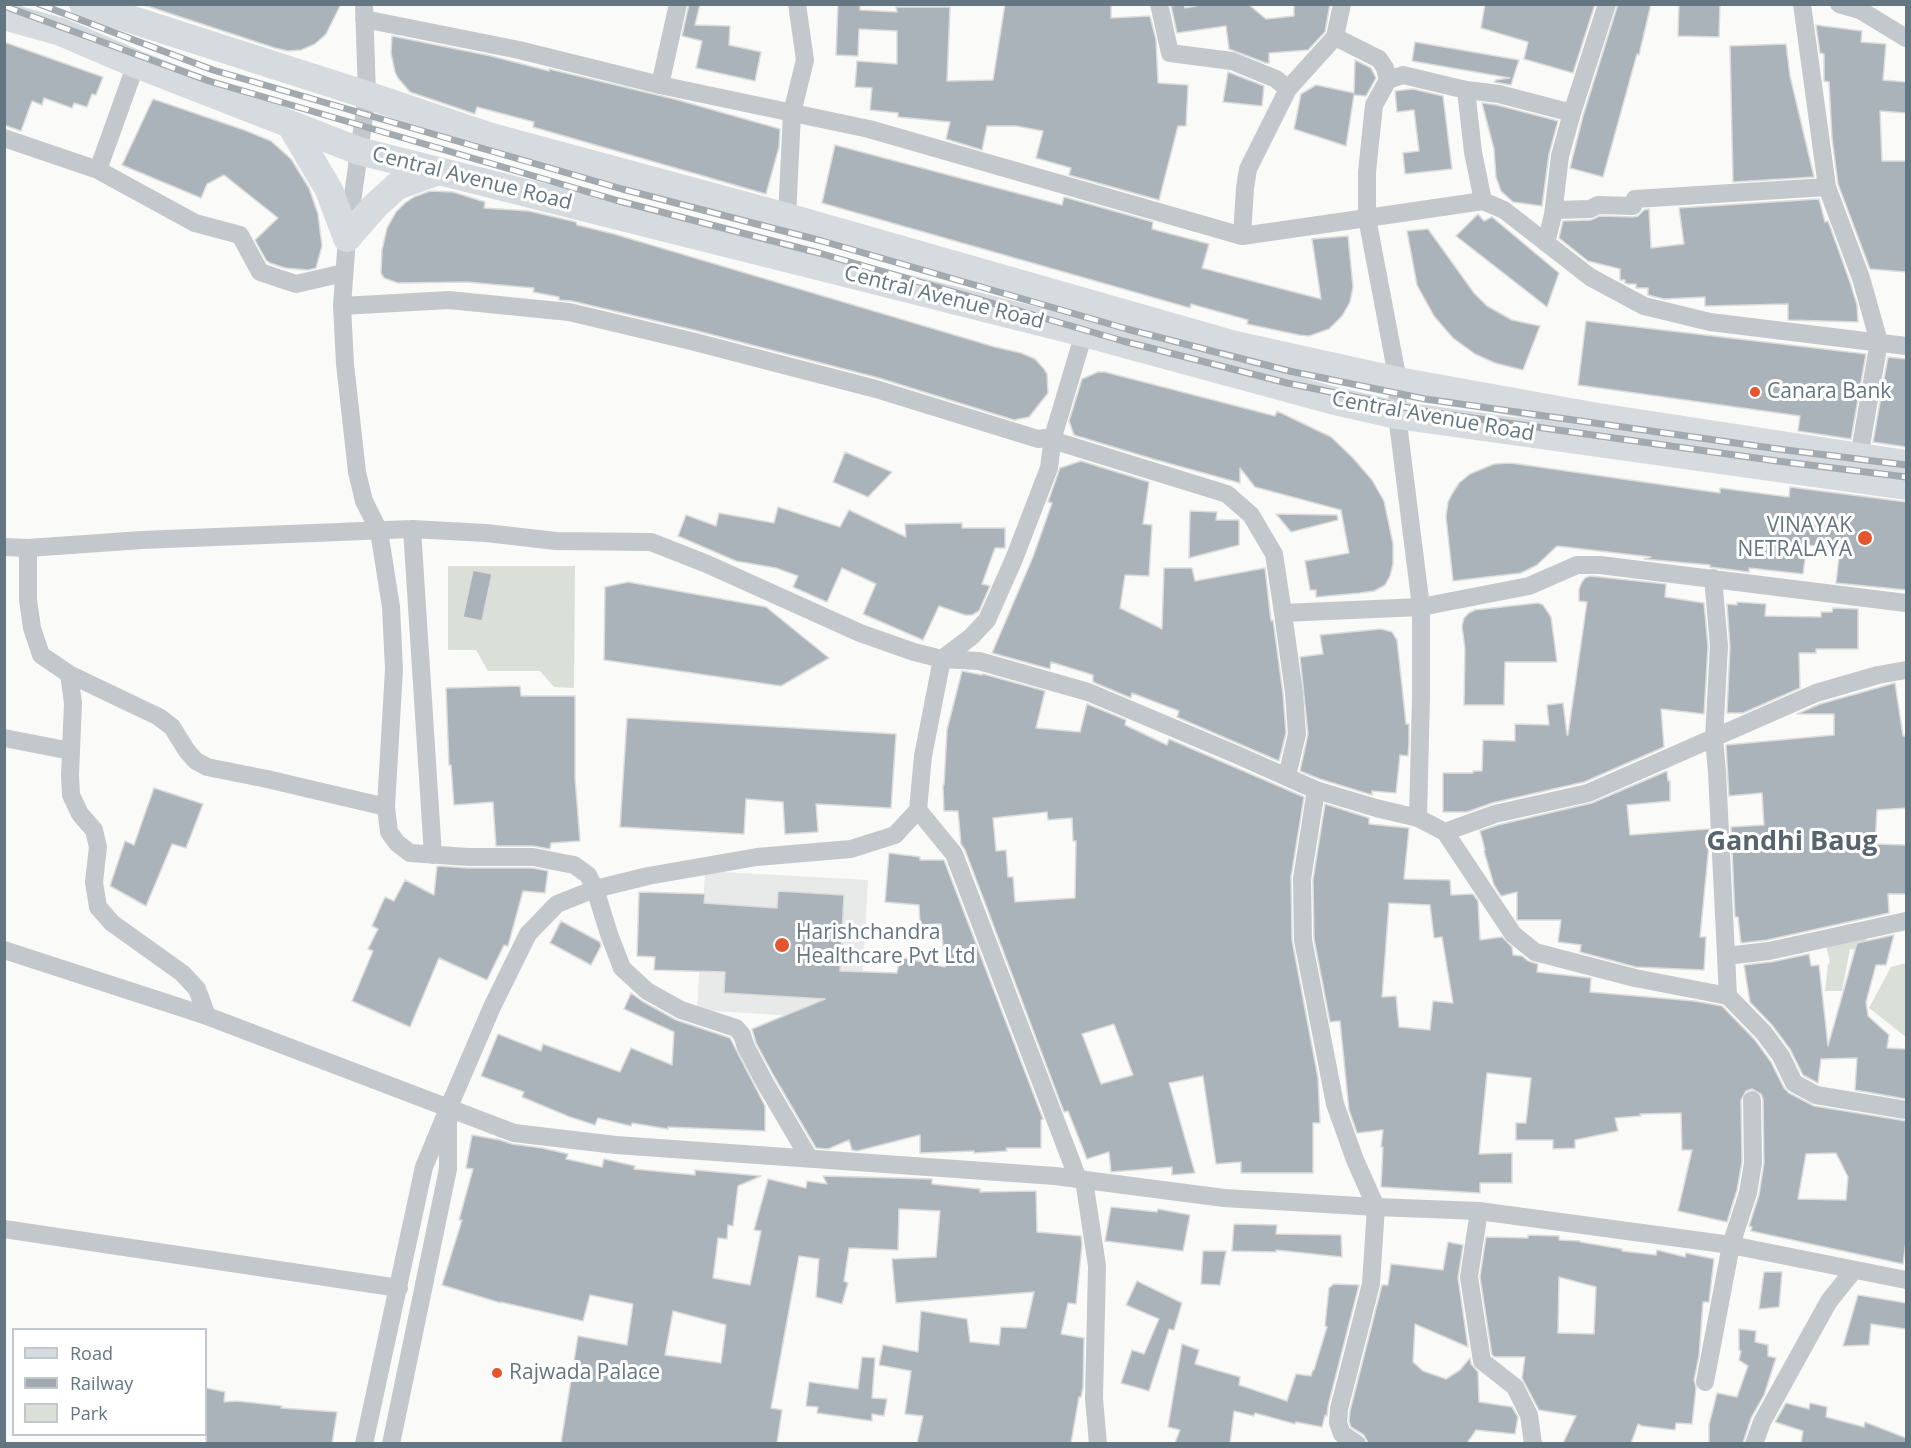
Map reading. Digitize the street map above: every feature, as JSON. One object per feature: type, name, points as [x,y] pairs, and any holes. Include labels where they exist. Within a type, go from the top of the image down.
[{"type":"main road","name":"Central Avenue Road","points":[[82,4],[488,136],[787,217],[1235,345],[1398,381],[1592,416],[1906,464]]},
{"type":"main road","name":"Central Avenue Road","points":[[4,16],[61,32],[136,64],[359,151],[1084,333],[1331,400],[1397,415],[1906,486]]},
{"type":"main road","points":[[290,124],[329,190],[347,238],[375,206],[398,186],[438,171]]},
{"type":"street","points":[[660,85],[678,4]]},
{"type":"street","points":[[787,217],[792,113],[805,60],[797,4]]},
{"type":"street","points":[[1159,4],[1170,53],[1232,61],[1276,79],[1288,89]]},
{"type":"street","points":[[1242,236],[1248,169],[1288,89],[1335,37],[1342,4]]},
{"type":"street","points":[[1546,243],[1553,215],[1560,156],[1607,4]]},
{"type":"street","points":[[1802,4],[1827,187],[1861,278],[1879,342],[1859,457]]},
{"type":"street","points":[[1839,4],[1860,10],[1906,38]]},
{"type":"street","points":[[810,1158],[765,1083],[742,1035],[736,1028],[681,1011],[646,991],[622,968],[588,875],[574,865],[533,857],[410,854],[397,843],[389,832],[386,807],[394,669],[391,607],[379,531],[364,501],[357,472],[345,364],[342,306],[347,238],[367,95],[364,12],[660,85],[869,129],[1242,236],[1483,201],[1504,210],[1590,277],[1644,306],[1710,322],[1906,346]]},
{"type":"street","points":[[1335,37],[1379,58],[1388,80]]},
{"type":"street","points":[[98,170],[136,64]]},
{"type":"street","points":[[1418,818],[1421,607],[1397,415],[1398,381],[1367,218],[1366,172],[1374,105],[1388,80],[1403,75],[1466,90],[1499,94],[1572,113]]},
{"type":"street","points":[[1466,90],[1473,152],[1483,201]]},
{"type":"street","points":[[4,138],[98,170],[195,222],[240,235],[260,272],[296,284],[344,273]]},
{"type":"street","points":[[1553,215],[1556,210],[1590,209],[1598,205],[1633,206],[1635,199],[1827,187]]},
{"type":"street","points":[[342,306],[449,300],[570,312],[876,389],[1038,439],[1053,439],[1227,494],[1251,515],[1274,554],[1294,693],[1297,734],[1287,776]]},
{"type":"street","points":[[364,1443],[424,1167],[492,1007],[528,934],[557,904],[595,889],[648,876],[757,857],[851,849],[895,835],[918,810],[923,756],[942,659],[971,637],[987,620],[1014,559],[1048,468],[1053,439],[1084,333]]},
{"type":"street","points":[[412,529],[433,855]]},
{"type":"street","points":[[4,547],[28,548],[142,540],[412,529],[486,533],[556,541],[651,542],[707,564],[860,633],[914,652],[942,659],[979,661],[1088,692],[1316,790],[1418,818],[1445,832],[1513,934],[1535,952],[1635,978],[1728,996],[1764,1033],[1780,1056],[1794,1083],[1816,1095],[1906,1110]]},
{"type":"street","points":[[28,548],[28,600],[32,628],[41,655],[69,674],[159,717],[172,727],[196,761],[207,767],[386,807]]},
{"type":"street","points":[[1283,613],[1421,607],[1530,586],[1577,565],[1600,565],[1713,578],[1906,603]]},
{"type":"street","points":[[1713,578],[1719,646],[1714,738],[1728,996]]},
{"type":"street","points":[[1445,832],[1495,814],[1588,793],[1816,693],[1878,675],[1906,670]]},
{"type":"street","points":[[69,674],[73,703],[71,795],[80,814],[94,830],[98,847],[94,882],[98,907],[112,923],[182,973],[197,989],[207,1016]]},
{"type":"street","points":[[4,738],[71,751]]},
{"type":"street","points":[[1316,790],[1302,879],[1303,940],[1335,1104],[1354,1160],[1376,1207],[1371,1284],[1339,1409],[1338,1423],[1342,1434],[1357,1443]]},
{"type":"street","points":[[918,810],[954,855],[1081,1179],[1097,1266],[1094,1399],[1098,1443]]},
{"type":"street","points":[[1726,956],[1769,951],[1906,921]]},
{"type":"street","points":[[4,950],[207,1016],[514,1133],[616,1145],[1081,1179],[1224,1198],[1479,1211],[1731,1245],[1906,1280]]},
{"type":"street","points":[[1705,1382],[1731,1245],[1748,1193],[1753,1163],[1752,1100]]},
{"type":"street","points":[[391,1443],[448,1169],[448,1109]]},
{"type":"street","points":[[1479,1211],[1469,1277],[1482,1361],[1515,1387],[1528,1415],[1533,1443]]},
{"type":"street","points":[[4,1229],[399,1288]]},
{"type":"street","points":[[1754,1443],[1767,1412],[1829,1301],[1854,1270]]},
{"type":"shaded area","name":"Harishchandra Healthcare Pvt Ltd","points":[[705,871],[868,880],[860,1020],[697,1010]]},
{"type":"green space","points":[[448,566],[575,566],[574,688],[554,687],[540,671],[488,671],[476,650],[448,650]]},
{"type":"green space","points":[[1867,937],[1865,951],[1850,949],[1842,991],[1825,991],[1830,962],[1826,945]]},
{"type":"green space","points":[[1906,963],[1906,1037],[1869,1008],[1891,967]]},
{"type":"building","points":[[141,4],[341,4],[326,34],[315,44],[301,50],[288,51]]},
{"type":"building","points":[[689,4],[700,4],[695,25],[730,26],[729,45],[761,52],[755,81],[696,68],[702,41],[682,36]]},
{"type":"building","points":[[838,4],[860,4],[860,10],[897,12],[896,7],[950,7],[947,81],[993,80],[1005,4],[1111,4],[1111,18],[1150,16],[1156,40],[1158,83],[1188,85],[1186,126],[1178,126],[1159,200],[1069,175],[1071,168],[1036,158],[1043,131],[1016,126],[987,126],[982,150],[946,139],[950,122],[898,117],[898,113],[870,110],[872,88],[855,87],[857,61],[897,64],[897,31],[859,29],[858,56],[836,55]]},
{"type":"building","points":[[1184,4],[1185,8],[1206,4],[1248,4],[1266,19],[1294,16],[1294,4],[1330,4],[1325,32],[1308,50],[1269,53],[1269,63],[1266,63],[1229,49],[1226,26],[1177,33],[1171,6]]},
{"type":"building","points":[[1485,4],[1595,4],[1573,73],[1524,59],[1528,42],[1481,28]]},
{"type":"building","points":[[1618,4],[1651,4],[1639,55],[1637,54],[1603,177],[1570,168],[1583,116]]},
{"type":"building","points":[[1679,4],[1720,4],[1719,37],[1678,36]]},
{"type":"building","points":[[1816,25],[1862,31],[1861,42],[1886,44],[1883,80],[1906,82],[1906,113],[1880,111],[1882,161],[1906,161],[1906,272],[1870,269],[1838,184],[1832,138],[1829,82],[1824,81],[1824,54],[1820,53]]},
{"type":"building","points":[[392,36],[491,56],[549,71],[549,69],[678,100],[780,129],[779,147],[766,194],[533,127],[534,122],[477,107],[475,114],[410,92],[395,72],[391,53]]},
{"type":"building","points":[[4,42],[103,77],[96,95],[92,94],[87,107],[74,103],[72,108],[44,98],[42,105],[32,101],[21,131],[4,125]]},
{"type":"building","points":[[1415,42],[1519,60],[1511,85],[1494,82],[1510,78],[1412,61]]},
{"type":"building","points":[[1786,44],[1790,76],[1814,177],[1733,182],[1730,46]]},
{"type":"building","points":[[1355,60],[1371,68],[1376,78],[1366,96],[1354,95],[1346,146],[1294,129],[1301,94],[1316,85],[1354,93]]},
{"type":"building","points":[[1228,72],[1264,86],[1262,106],[1223,102]]},
{"type":"building","points":[[1413,89],[1443,96],[1452,169],[1405,174],[1403,153],[1419,151],[1414,110],[1397,112],[1395,91]]},
{"type":"building","points":[[153,99],[271,141],[291,159],[309,188],[318,214],[322,246],[316,268],[308,270],[285,268],[266,260],[255,240],[278,218],[224,175],[207,184],[201,198],[122,165]]},
{"type":"building","points":[[1482,103],[1558,121],[1549,154],[1542,206],[1513,202],[1501,191],[1496,177],[1494,149]]},
{"type":"building","points":[[835,145],[1062,205],[1064,197],[1153,222],[1152,229],[1209,244],[1202,268],[1321,299],[1312,239],[1348,236],[1353,287],[1350,302],[1342,316],[1329,329],[1309,336],[1299,335],[1247,324],[1248,320],[1191,304],[1190,308],[822,203]]},
{"type":"building","points":[[430,191],[453,192],[485,202],[484,208],[529,211],[576,222],[577,225],[1021,353],[1035,359],[1044,369],[1047,374],[1048,393],[1029,417],[1014,420],[879,378],[694,330],[572,301],[559,300],[559,297],[533,292],[534,288],[466,282],[398,283],[384,278],[381,273],[382,250],[387,228],[396,212],[405,203]]},
{"type":"building","points":[[1819,199],[1825,222],[1828,221],[1850,282],[1857,305],[1858,322],[1788,320],[1788,304],[1705,306],[1705,297],[1664,299],[1648,295],[1648,288],[1636,288],[1636,284],[1628,284],[1625,280],[1620,280],[1620,269],[1588,261],[1559,238],[1563,221],[1591,220],[1600,216],[1633,217],[1649,209],[1651,248],[1684,244],[1679,208]]},
{"type":"building","points":[[1478,214],[1484,221],[1492,217],[1559,273],[1547,307],[1456,236]]},
{"type":"building","points":[[1428,229],[1474,293],[1487,306],[1512,320],[1540,326],[1523,370],[1495,363],[1475,354],[1453,338],[1434,316],[1417,285],[1407,231]]},
{"type":"building","points":[[1586,321],[1866,354],[1851,439],[1798,431],[1800,416],[1578,385]]},
{"type":"building","points":[[1888,357],[1906,359],[1906,447],[1873,442]]},
{"type":"building","points":[[1098,372],[1275,416],[1277,411],[1331,437],[1372,480],[1384,501],[1393,544],[1393,564],[1385,585],[1374,591],[1316,597],[1316,590],[1310,590],[1305,561],[1349,553],[1341,510],[1255,487],[1240,468],[1240,483],[1074,435],[1069,421],[1082,379]]},
{"type":"building","points":[[845,452],[892,472],[868,497],[833,482]]},
{"type":"building","points":[[1081,461],[1149,482],[1143,524],[1152,525],[1149,576],[1125,575],[1120,608],[1162,629],[1164,568],[1192,568],[1195,581],[1265,568],[1283,694],[1286,733],[1279,761],[1177,717],[1179,711],[1132,693],[1131,698],[1093,682],[1093,675],[1051,662],[1050,669],[992,653],[1033,557],[1052,503],[1048,502],[1060,468]]},
{"type":"building","points":[[1511,463],[1720,493],[1720,488],[1789,497],[1790,487],[1906,502],[1906,590],[1836,583],[1840,549],[1807,545],[1803,574],[1749,568],[1749,572],[1557,546],[1537,565],[1521,573],[1453,581],[1446,517],[1448,502],[1459,483],[1470,474],[1494,464]]},
{"type":"building","points":[[778,507],[840,527],[849,510],[906,537],[905,524],[962,523],[962,528],[1005,528],[1005,548],[995,548],[982,584],[990,586],[979,611],[972,615],[965,615],[939,606],[923,640],[863,614],[876,584],[842,568],[827,602],[793,587],[798,576],[776,568],[736,561],[678,536],[686,515],[716,526],[719,513],[774,523]]},
{"type":"building","points":[[1190,511],[1217,512],[1216,520],[1239,520],[1239,545],[1189,558]]},
{"type":"building","points":[[1276,514],[1337,515],[1338,520],[1291,532]]},
{"type":"building","points":[[473,570],[492,574],[482,621],[463,617]]},
{"type":"building","points":[[1590,576],[1666,584],[1665,597],[1704,603],[1708,646],[1704,714],[1661,709],[1664,747],[1584,782],[1492,803],[1467,812],[1443,812],[1443,773],[1482,771],[1483,740],[1515,741],[1515,724],[1549,725],[1547,705],[1563,703],[1568,735],[1587,602],[1579,601],[1579,589],[1585,578]]},
{"type":"building","points":[[628,582],[766,607],[829,658],[781,686],[604,660],[605,587]]},
{"type":"building","points":[[1737,602],[1766,604],[1765,616],[1821,617],[1821,612],[1832,612],[1833,608],[1858,609],[1858,649],[1816,649],[1816,653],[1799,653],[1800,688],[1743,713],[1727,713],[1730,647],[1727,604],[1737,605]]},
{"type":"building","points":[[1538,603],[1543,605],[1551,617],[1557,662],[1505,662],[1504,705],[1464,705],[1465,649],[1462,626],[1464,618],[1475,610]]},
{"type":"building","points":[[1381,629],[1392,632],[1397,640],[1406,724],[1409,724],[1409,743],[1408,756],[1400,755],[1396,793],[1372,791],[1372,795],[1300,771],[1308,734],[1300,657],[1323,654],[1320,635]]},
{"type":"building","points":[[962,671],[983,674],[1045,691],[1036,728],[1080,732],[1087,704],[1126,720],[1125,725],[1167,745],[1169,739],[1304,797],[1291,877],[1292,940],[1318,1078],[1320,1123],[1313,1123],[1313,1173],[1241,1173],[1241,1162],[1216,1164],[1203,1076],[1169,1083],[1195,1173],[1172,1175],[1172,1167],[1111,1172],[1109,1152],[1087,1159],[1068,1111],[1064,1112],[961,844],[958,811],[944,811],[943,785],[947,730]],"holes":[[[1047,812],[1048,820],[1072,818],[1073,841],[1076,841],[1075,898],[1015,902],[1013,877],[1008,877],[1006,850],[996,851],[993,818]],[[1114,1024],[1133,1075],[1101,1084],[1082,1034]]]},
{"type":"building","points":[[1895,683],[1903,736],[1906,736],[1906,808],[1877,810],[1875,844],[1906,845],[1906,894],[1888,894],[1889,913],[1767,940],[1741,943],[1738,917],[1735,917],[1731,827],[1764,825],[1762,793],[1729,796],[1726,745],[1834,735],[1834,714],[1797,714],[1820,704]]},
{"type":"building","points":[[520,686],[521,696],[575,696],[575,778],[580,841],[551,843],[550,849],[533,846],[496,846],[493,802],[454,805],[451,765],[449,765],[446,688]]},
{"type":"building","points":[[627,718],[896,734],[891,808],[816,804],[818,832],[785,834],[783,802],[746,799],[744,834],[620,827]]},
{"type":"building","points":[[1667,771],[1668,781],[1670,781],[1670,801],[1627,805],[1630,835],[1709,829],[1700,937],[1706,937],[1704,970],[1636,967],[1580,952],[1581,945],[1558,942],[1561,920],[1517,920],[1517,892],[1501,896],[1494,885],[1480,831],[1592,803]]},
{"type":"building","points":[[154,788],[203,804],[186,848],[172,844],[146,906],[110,886],[125,841],[134,845]]},
{"type":"building","points":[[1325,804],[1369,818],[1369,824],[1409,828],[1404,879],[1450,880],[1451,895],[1473,894],[1478,901],[1480,940],[1502,937],[1512,947],[1513,955],[1522,956],[1538,964],[1537,972],[1591,978],[1590,992],[1694,1001],[1722,1006],[1755,1040],[1789,1093],[1814,1106],[1906,1121],[1906,1242],[1903,1264],[1751,1231],[1752,1227],[1749,1226],[1759,1195],[1764,1163],[1763,1099],[1761,1094],[1752,1089],[1746,1091],[1741,1100],[1742,1162],[1737,1190],[1727,1222],[1678,1211],[1692,1150],[1682,1150],[1681,1113],[1640,1114],[1641,1116],[1615,1118],[1618,1131],[1575,1140],[1575,1148],[1553,1149],[1553,1140],[1516,1140],[1516,1123],[1526,1123],[1531,1078],[1487,1073],[1479,1154],[1512,1153],[1512,1183],[1480,1183],[1480,1193],[1381,1187],[1383,1130],[1357,1133],[1349,1110],[1340,1021],[1330,1022],[1314,939],[1313,880]],"holes":[[[1389,903],[1430,905],[1434,938],[1442,937],[1453,1003],[1433,1001],[1430,1030],[1399,1027],[1396,996],[1382,997]],[[1836,1153],[1848,1177],[1846,1200],[1798,1199],[1806,1154]]]},
{"type":"building","points":[[889,853],[920,857],[920,860],[944,860],[1043,1119],[1041,1120],[1041,1148],[1006,1148],[1007,1151],[974,1153],[974,1151],[920,1153],[920,1135],[857,1151],[852,1150],[849,1140],[828,1149],[816,1148],[756,1043],[752,1029],[825,999],[724,993],[725,972],[654,970],[655,957],[637,956],[639,892],[705,894],[704,903],[777,908],[778,891],[844,895],[840,971],[897,973],[900,957],[945,967],[941,924],[920,925],[919,905],[885,902]]},
{"type":"building","points":[[437,866],[532,868],[548,871],[545,893],[523,891],[508,946],[504,945],[487,980],[439,958],[410,1027],[352,1001],[373,951],[368,949],[378,929],[372,926],[385,897],[394,901],[405,880],[434,895]]},
{"type":"building","points":[[561,921],[600,942],[601,946],[591,965],[550,943]]},
{"type":"building","points":[[1894,935],[1886,965],[1876,965],[1866,1002],[1868,1016],[1889,1035],[1887,1048],[1906,1049],[1906,1099],[1855,1090],[1857,1058],[1821,1059],[1818,1083],[1803,1075],[1790,1049],[1772,1025],[1750,1002],[1744,965],[1809,954],[1811,966],[1819,965],[1828,1046],[1857,943]]},
{"type":"building","points":[[631,993],[676,1020],[730,1038],[765,1106],[765,1131],[668,1127],[668,1129],[632,1123],[631,1126],[598,1118],[595,1125],[522,1097],[524,1092],[481,1076],[498,1034],[541,1051],[543,1044],[620,1072],[631,1048],[672,1065],[674,1032],[624,1009]]},
{"type":"building","points":[[472,1135],[568,1154],[566,1159],[602,1167],[604,1159],[635,1166],[634,1169],[695,1175],[695,1170],[761,1176],[738,1186],[733,1226],[728,1225],[727,1239],[718,1238],[713,1278],[750,1285],[761,1231],[754,1230],[768,1179],[806,1188],[807,1181],[827,1184],[823,1176],[932,1179],[932,1184],[980,1189],[980,1192],[1036,1191],[1037,1232],[1081,1236],[1076,1304],[1068,1303],[1061,1334],[1084,1338],[1083,1387],[1081,1397],[1079,1397],[1071,1443],[917,1443],[923,1416],[905,1414],[911,1371],[879,1365],[883,1345],[918,1352],[921,1311],[967,1319],[970,1342],[999,1345],[1001,1327],[1026,1328],[1034,1292],[896,1303],[892,1259],[936,1257],[940,1211],[899,1209],[898,1250],[849,1248],[844,1281],[848,1283],[842,1304],[816,1297],[819,1259],[799,1256],[771,1408],[782,1410],[777,1443],[561,1443],[578,1336],[627,1345],[633,1304],[590,1295],[583,1321],[501,1303],[442,1285],[462,1220],[459,1220],[473,1169],[466,1168]],"holes":[[[673,1311],[726,1325],[721,1363],[665,1355]]]},
{"type":"building","points":[[1111,1207],[1157,1212],[1158,1209],[1190,1215],[1183,1251],[1105,1241]]},
{"type":"building","points":[[1234,1224],[1277,1225],[1276,1234],[1341,1235],[1342,1257],[1276,1250],[1276,1252],[1232,1251]]},
{"type":"building","points":[[1528,1235],[1559,1236],[1559,1240],[1580,1241],[1622,1249],[1622,1251],[1656,1255],[1657,1250],[1685,1257],[1686,1253],[1714,1259],[1709,1302],[1703,1302],[1699,1356],[1694,1380],[1696,1388],[1692,1424],[1676,1423],[1675,1430],[1638,1424],[1631,1443],[1563,1443],[1576,1416],[1539,1410],[1522,1378],[1525,1357],[1495,1357],[1492,1355],[1480,1277],[1486,1237],[1528,1238]],"holes":[[[1559,1277],[1596,1287],[1594,1334],[1558,1333]]]},
{"type":"building","points":[[1448,1242],[1463,1245],[1458,1278],[1468,1347],[1415,1324],[1413,1362],[1423,1371],[1446,1379],[1460,1370],[1470,1358],[1471,1364],[1478,1372],[1479,1402],[1512,1407],[1518,1417],[1515,1434],[1476,1430],[1467,1443],[1368,1443],[1364,1435],[1351,1427],[1349,1421],[1382,1285],[1388,1285],[1391,1264],[1443,1270]]},
{"type":"building","points":[[1203,1251],[1226,1251],[1220,1285],[1201,1284]]},
{"type":"building","points":[[1764,1272],[1782,1272],[1779,1307],[1759,1309]]},
{"type":"building","points":[[1137,1281],[1182,1303],[1174,1330],[1169,1329],[1149,1391],[1121,1383],[1132,1350],[1144,1354],[1159,1319],[1126,1305]]},
{"type":"building","points":[[1334,1284],[1359,1285],[1327,1416],[1325,1415],[1322,1427],[1296,1422],[1295,1424],[1255,1413],[1254,1416],[1234,1411],[1230,1443],[1175,1443],[1180,1430],[1168,1427],[1182,1344],[1199,1350],[1195,1364],[1240,1377],[1239,1385],[1287,1401],[1296,1374],[1311,1376],[1314,1370],[1327,1327],[1325,1326],[1329,1288]]},
{"type":"building","points":[[1858,1295],[1906,1303],[1906,1329],[1871,1324],[1869,1345],[1843,1346]]},
{"type":"building","points":[[1739,1329],[1756,1331],[1755,1342],[1768,1345],[1768,1356],[1776,1358],[1764,1395],[1751,1418],[1743,1443],[1709,1443],[1709,1425],[1717,1393],[1737,1397],[1748,1366],[1739,1360],[1741,1351],[1739,1350]]},
{"type":"building","points":[[862,1357],[875,1358],[872,1398],[887,1399],[884,1416],[872,1414],[872,1421],[817,1413],[818,1407],[806,1406],[809,1382],[858,1389]]},
{"type":"building","points":[[207,1388],[225,1392],[224,1402],[236,1401],[282,1406],[281,1408],[337,1412],[332,1443],[206,1443]]},
{"type":"building","points":[[1786,1403],[1809,1409],[1810,1403],[1827,1407],[1826,1417],[1864,1427],[1865,1422],[1906,1438],[1906,1443],[1801,1443],[1803,1431],[1775,1422]]},
{"type":"railway","points":[[39,4],[213,70],[622,189],[822,241],[1127,329],[1289,371],[1425,399],[1906,465]]},
{"type":"railway","points":[[4,6],[209,81],[619,201],[819,253],[1123,341],[1287,383],[1423,411],[1906,477]]},
{"type":"place","name":"Canara Bank","points":[[1755,392]]},
{"type":"place","name":"VINAYAK NETRALAYA","points":[[1865,538]]},
{"type":"place","name":"Harishchandra Healthcare Pvt Ltd","points":[[782,945]]},
{"type":"place","name":"Rajwada Palace","points":[[497,1373]]},
{"type":"district","name":"Gandhi Baug","points":[[1792,842]]}]
